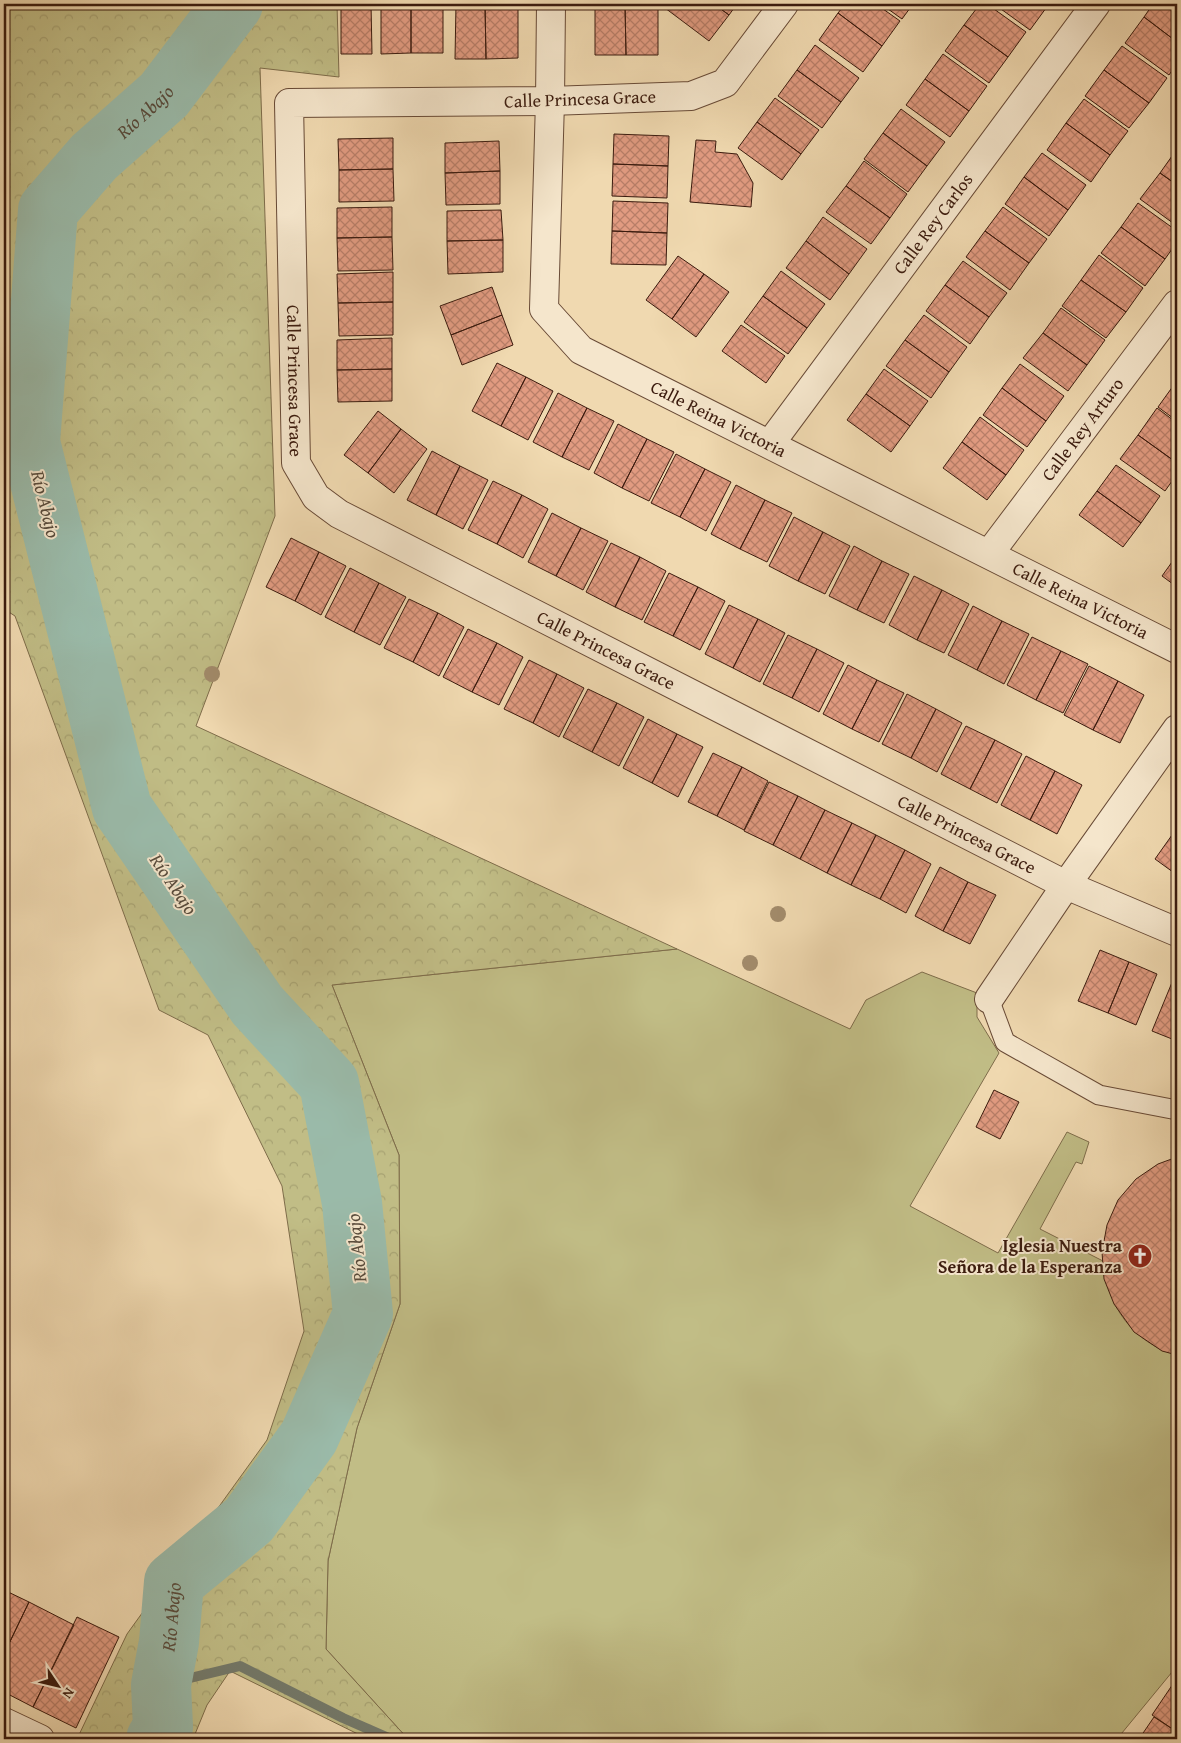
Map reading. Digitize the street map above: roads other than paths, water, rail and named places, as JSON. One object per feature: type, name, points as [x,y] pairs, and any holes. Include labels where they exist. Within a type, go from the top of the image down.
[{"type":"street","name":"Calle Reina Victoria","points":[[551,4],[544,309],[581,350],[1177,649]]},
{"type":"street","name":"Calle Princesa Grace","points":[[784,4],[725,83],[690,96],[550,101],[288,103],[296,463],[316,497],[339,514],[1066,885]]},
{"type":"street","name":"Calle Rey Carlos","points":[[770,444],[1096,4]]},
{"type":"street","name":"Calle Rey Arturo","points":[[989,554],[1177,304]]},
{"type":"street","points":[[989,999],[1066,885],[1177,729]]},
{"type":"street","points":[[1066,885],[1177,932]]},
{"type":"street","points":[[4,1722],[40,1739]]},
{"type":"lane","points":[[989,999],[1005,1042],[1099,1095],[1177,1110]]},
{"type":"waterway","name":"Río Abajo","points":[[156,1739],[163,1727],[161,1685],[169,1642],[174,1582],[249,1520],[309,1437],[363,1314],[352,1203],[329,1083],[257,1005],[122,808],[30,442],[48,210],[94,157],[164,95],[233,4]]},
{"type":"waterway","points":[[161,1685],[240,1666],[343,1718],[391,1739]]},
{"type":"place","name":"Iglesia Nuestra Señora de la Esperanza","points":[[1140,1256]]}]
